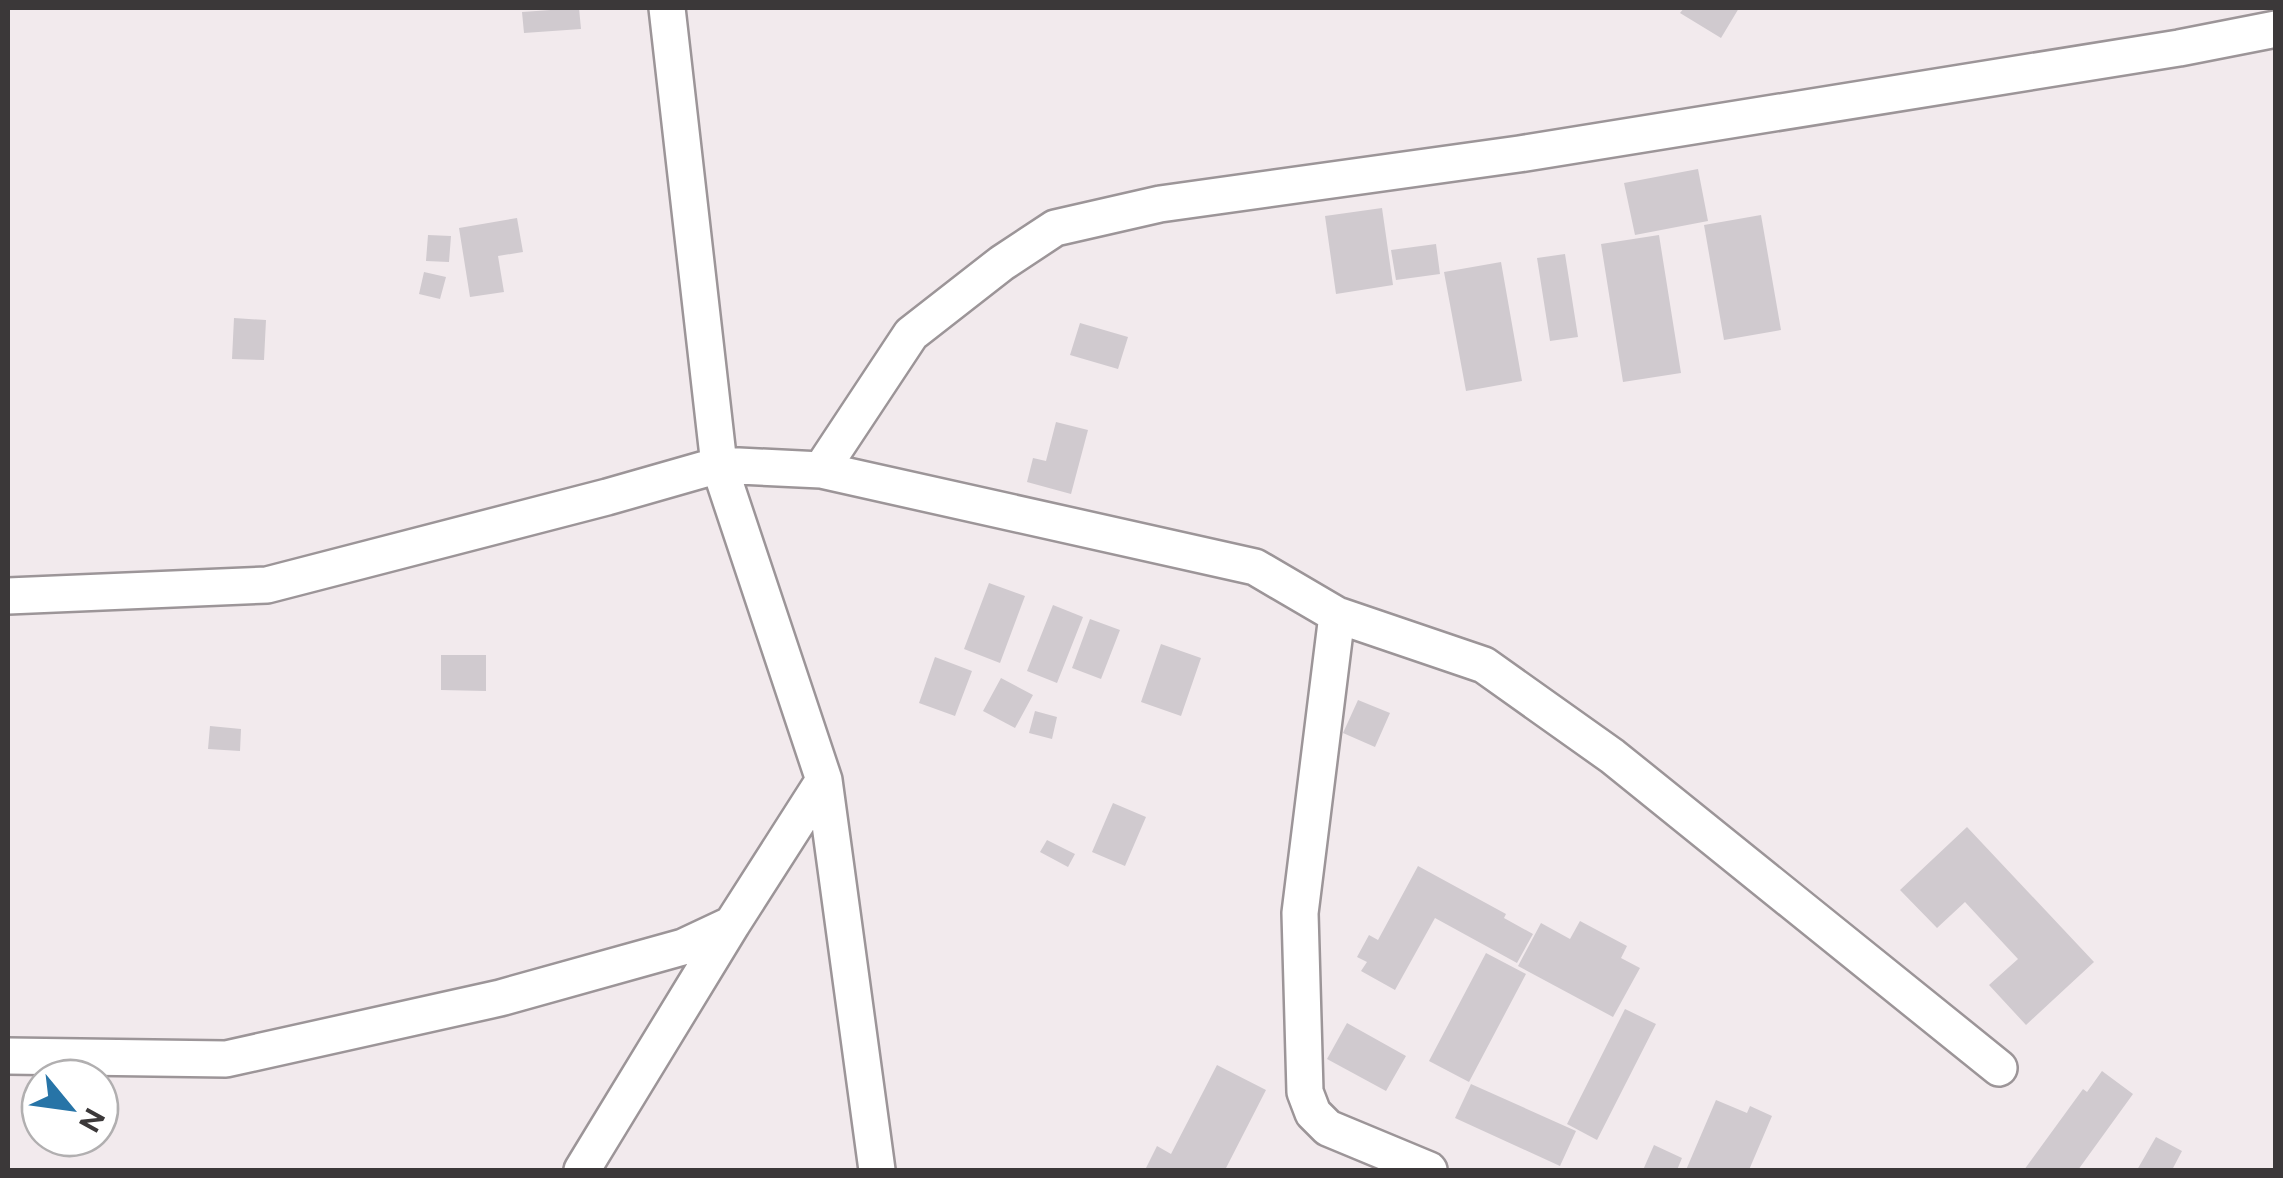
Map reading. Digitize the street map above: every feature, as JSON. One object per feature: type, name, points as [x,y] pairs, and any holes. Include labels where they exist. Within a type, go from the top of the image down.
[{"type":"street","points":[[667,8],[719,465],[824,780],[877,1170]]},
{"type":"street","points":[[821,470],[911,334],[1055,228],[1160,204],[1518,154],[2276,29]]},
{"type":"street","points":[[8,596],[267,584],[719,465],[821,470],[1256,567],[1337,615],[1484,665],[1612,756],[2000,1068]]},
{"type":"street","points":[[1337,615],[1300,913],[1305,1092],[1313,1113],[1328,1128],[1429,1170]]},
{"type":"street","points":[[582,1170],[824,780]]},
{"type":"street","points":[[8,1056],[226,1059],[500,998],[683,947],[732,924]]},
{"type":"building","points":[[579,8],[581,29],[524,33],[522,12]]},
{"type":"building","points":[[1684,8],[1739,8],[1721,38],[1680,13]]},
{"type":"building","points":[[1698,169],[1708,221],[1635,235],[1624,183]]},
{"type":"building","points":[[1382,208],[1393,285],[1336,294],[1325,216]]},
{"type":"building","points":[[1761,215],[1781,330],[1724,340],[1704,225]]},
{"type":"building","points":[[517,218],[523,252],[498,256],[504,292],[470,297],[459,228]]},
{"type":"building","points":[[428,235],[451,236],[449,262],[426,261]]},
{"type":"building","points":[[1659,235],[1681,373],[1623,382],[1601,244]]},
{"type":"building","points":[[1436,244],[1440,274],[1396,280],[1391,250]]},
{"type":"building","points":[[1565,254],[1578,337],[1550,341],[1537,258]]},
{"type":"building","points":[[1501,262],[1522,381],[1466,391],[1444,272]]},
{"type":"building","points":[[424,272],[446,277],[440,299],[419,294]]},
{"type":"building","points":[[234,318],[266,320],[264,360],[232,359]]},
{"type":"building","points":[[1080,323],[1128,337],[1118,369],[1070,355]]},
{"type":"building","points":[[1056,422],[1088,430],[1071,494],[1027,482],[1033,458],[1046,461]]},
{"type":"building","points":[[989,583],[1025,596],[1000,663],[964,649]]},
{"type":"building","points":[[1053,605],[1083,617],[1057,683],[1027,671]]},
{"type":"building","points":[[1090,619],[1120,630],[1101,679],[1072,668]]},
{"type":"building","points":[[1161,644],[1201,658],[1181,716],[1141,702]]},
{"type":"building","points":[[441,655],[486,655],[486,691],[441,690]]},
{"type":"building","points":[[935,657],[972,671],[955,716],[919,703]]},
{"type":"building","points":[[1001,678],[1033,695],[1015,728],[983,711]]},
{"type":"building","points":[[1358,700],[1390,713],[1375,747],[1343,733]]},
{"type":"building","points":[[1035,711],[1057,717],[1052,739],[1029,733]]},
{"type":"building","points":[[210,726],[241,729],[240,751],[208,749]]},
{"type":"building","points":[[1113,803],[1146,817],[1125,866],[1092,852]]},
{"type":"building","points":[[1967,827],[2094,962],[2026,1025],[1989,985],[2018,959],[1965,902],[1937,928],[1900,890]]},
{"type":"building","points":[[1047,840],[1075,854],[1068,867],[1040,852]]},
{"type":"building","points":[[1418,866],[1506,914],[1504,918],[1533,934],[1517,963],[1435,918],[1395,990],[1361,971],[1367,962],[1357,957],[1369,935],[1378,940]]},
{"type":"building","points":[[1580,921],[1627,946],[1621,958],[1640,968],[1613,1017],[1518,966],[1541,923],[1570,939]]},
{"type":"building","points":[[1486,953],[1526,974],[1469,1082],[1429,1061]]},
{"type":"building","points":[[1625,1009],[1656,1024],[1597,1140],[1567,1124]]},
{"type":"building","points":[[1347,1023],[1406,1056],[1386,1091],[1327,1059]]},
{"type":"building","points":[[1217,1065],[1266,1090],[1225,1170],[1146,1168],[1157,1146],[1171,1154]]},
{"type":"building","points":[[2102,1071],[2133,1094],[2078,1170],[2024,1170],[2083,1089],[2087,1092]]},
{"type":"building","points":[[1471,1084],[1576,1131],[1560,1166],[1455,1118]]},
{"type":"building","points":[[1716,1100],[1747,1113],[1750,1106],[1772,1116],[1749,1170],[1686,1170]]},
{"type":"building","points":[[2156,1137],[2182,1151],[2172,1170],[2137,1170]]},
{"type":"building","points":[[1654,1145],[1682,1158],[1677,1170],[1643,1170]]}]
